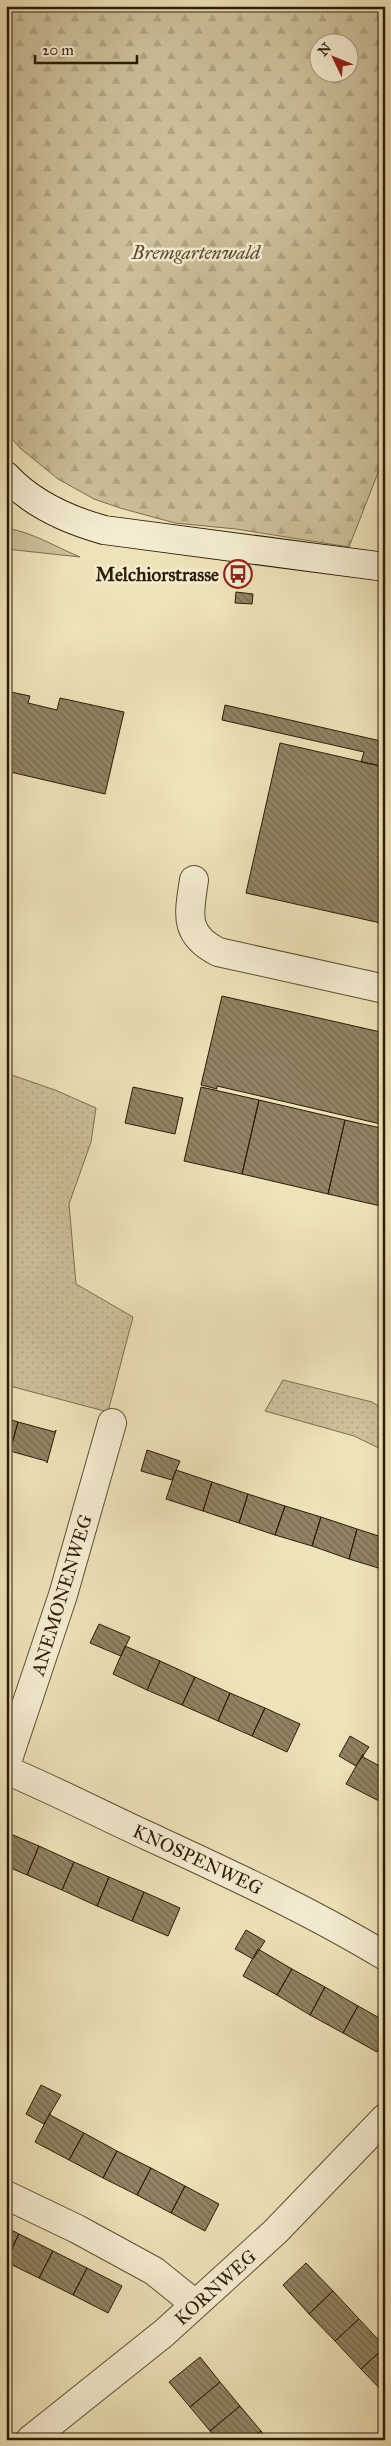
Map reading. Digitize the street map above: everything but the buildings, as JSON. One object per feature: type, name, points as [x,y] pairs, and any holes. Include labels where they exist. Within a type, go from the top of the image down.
[{"type":"street","points":[[10,485],[61,515],[104,530],[385,567]]},
{"type":"street","points":[[194,880],[189,914],[191,926],[197,937],[207,946],[218,952],[385,989]]},
{"type":"street","name":"ANEMONENWEG","points":[[6,1766],[63,1595],[112,1423]]},
{"type":"street","name":"KNOSPENWEG","points":[[6,1770],[259,1887],[343,1930],[385,1956]]},
{"type":"street","name":"KORNWEG","points":[[30,2440],[164,2334],[311,2197],[385,2118]]},
{"type":"street","points":[[6,2195],[78,2229],[154,2271],[195,2304]]},
{"type":"green space","name":"Bremgartenwald","points":[[6,6],[385,6],[385,455],[349,547],[236,529],[175,523],[120,508],[94,499],[58,479],[20,448],[6,432]]},
{"type":"green space","points":[[6,528],[35,536],[80,557],[6,549]]},
{"type":"green space","points":[[6,1073],[55,1090],[96,1108],[91,1142],[69,1204],[76,1284],[133,1317],[108,1412],[6,1385]]},
{"type":"green space","points":[[283,1380],[372,1402],[385,1410],[385,1451],[354,1436],[265,1411]]},
{"type":"place","name":"Melchiorstrasse","points":[[238,574]]}]
